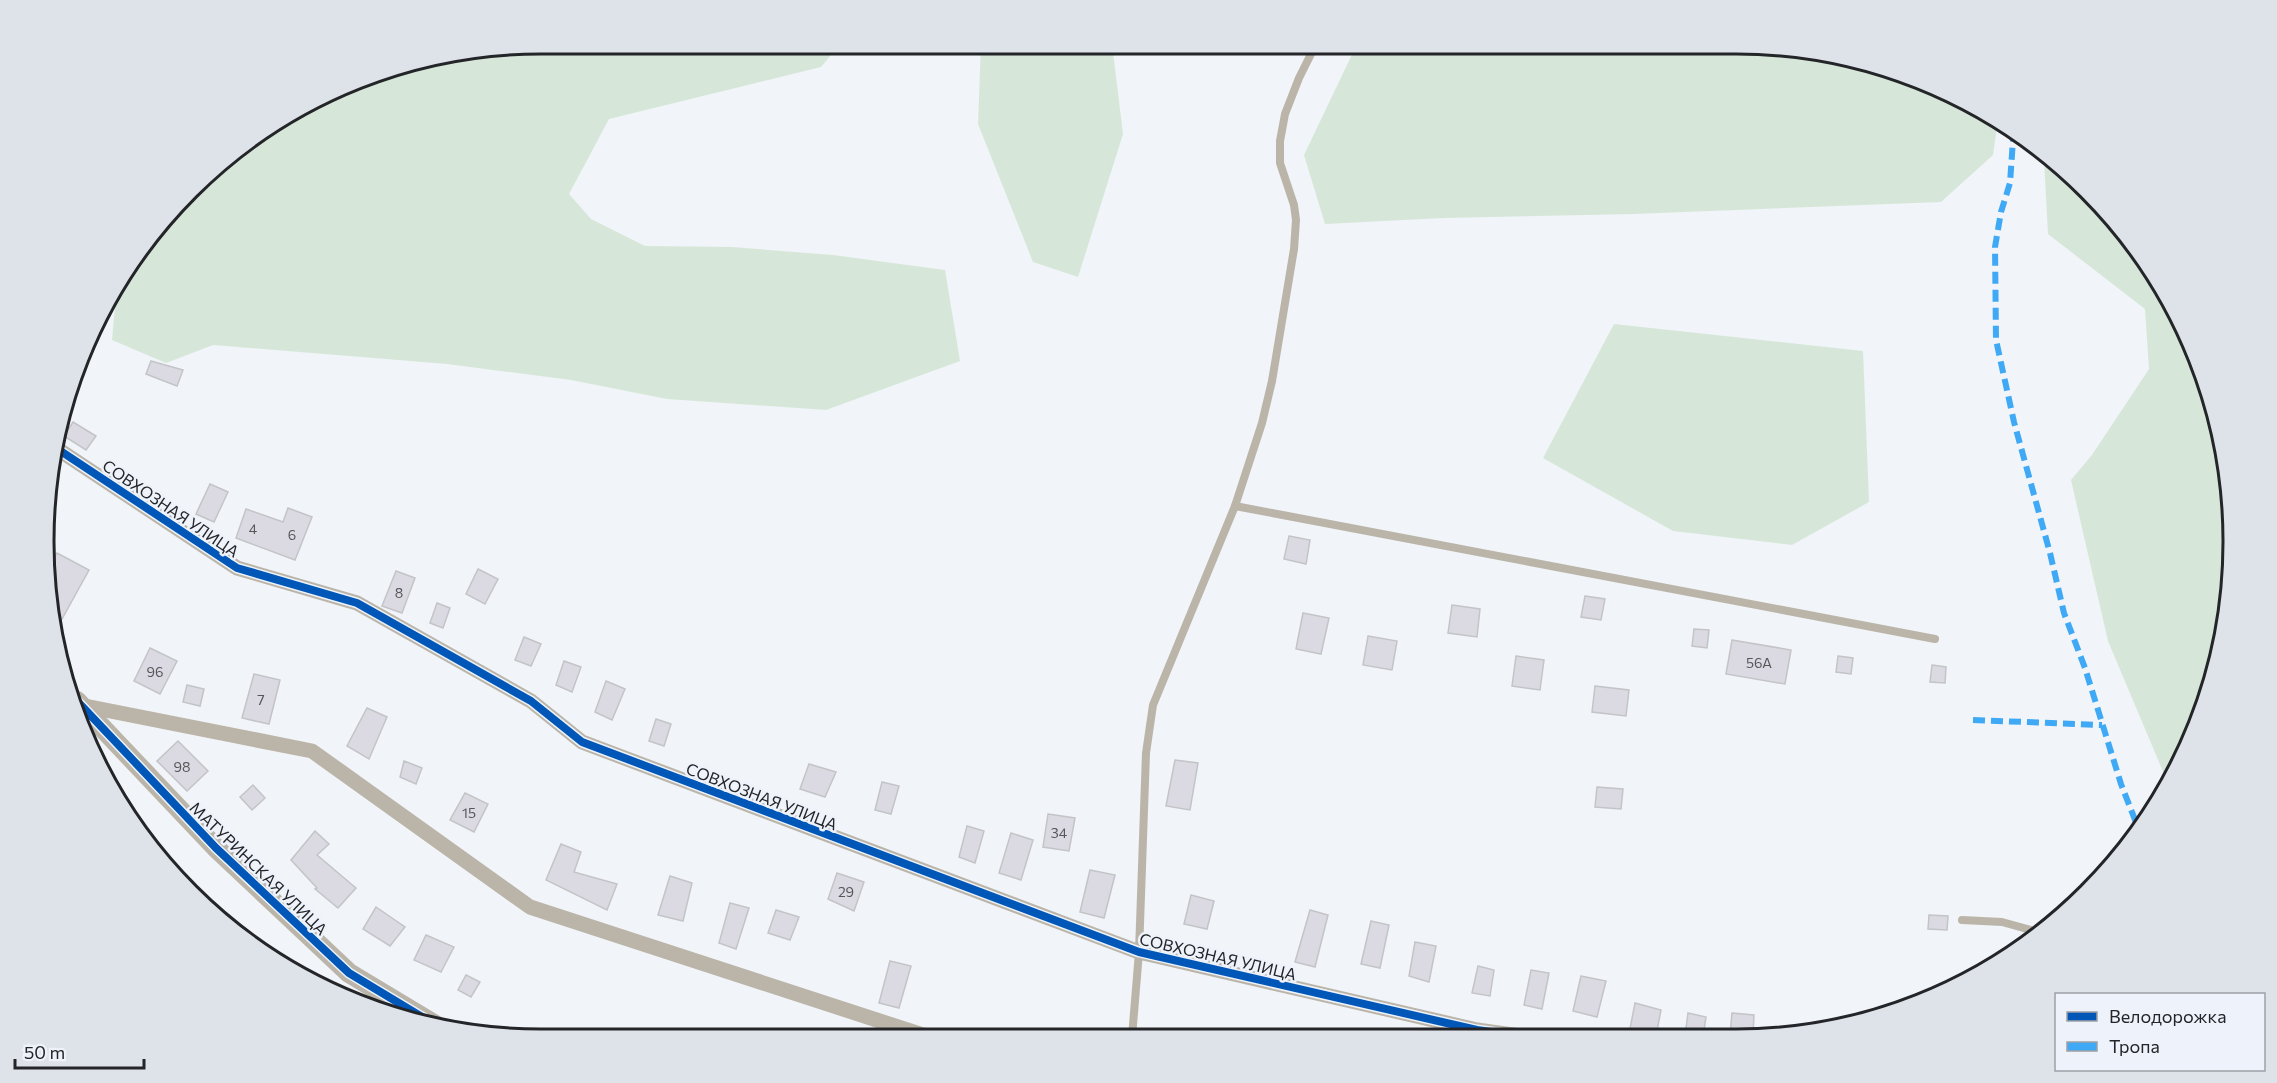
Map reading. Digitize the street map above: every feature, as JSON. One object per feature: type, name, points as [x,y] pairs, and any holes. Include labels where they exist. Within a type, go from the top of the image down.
[{"type":"street","name":"СОВХОЗНАЯ УЛИЦА","points":[[62,452],[237,568],[357,603],[531,701],[582,742],[1139,952],[1473,1029]]},
{"type":"street","points":[[82,704],[312,751],[530,907],[904,1029]]},
{"type":"street","name":"МАТУРИНСКАЯ УЛИЦА","points":[[84,710],[216,848],[349,973],[413,1011]]},
{"type":"lane","points":[[1133,1029],[1139,952],[1146,753],[1153,705],[1235,506],[1262,423],[1272,381],[1294,249],[1296,220],[1294,205],[1280,163],[1280,141],[1285,114],[1311,54]]},
{"type":"lane","points":[[1235,506],[1935,639]]},
{"type":"lane","points":[[1962,920],[2002,922],[2030,930]]},
{"type":"green space","points":[[832,54],[821,67],[609,119],[569,194],[591,219],[645,246],[732,247],[833,255],[945,270],[960,361],[826,410],[667,399],[571,380],[447,364],[213,345],[166,363],[112,340],[115,305],[119,298],[155,245],[197,197],[220,175],[271,136],[326,104],[355,91],[446,63],[510,55]]},
{"type":"green space","points":[[981,54],[1113,54],[1123,134],[1078,277],[1033,262],[978,124]]},
{"type":"green space","points":[[1352,54],[1736,54],[1799,58],[1831,63],[1892,80],[1951,104],[1997,130],[1993,155],[1941,202],[1634,214],[1444,218],[1325,224],[1304,155]]},
{"type":"green space","points":[[2044,165],[2102,220],[2141,271],[2158,298],[2186,355],[2214,446],[2222,510],[2223,542],[2219,605],[2214,637],[2197,698],[2186,728],[2164,774],[2108,641],[2071,480],[2092,455],[2149,369],[2145,309],[2048,234]]},
{"type":"green space","points":[[1614,324],[1863,351],[1869,502],[1792,545],[1673,531],[1543,458]]},
{"type":"building","points":[[151,361],[183,370],[177,386],[146,374]]},
{"type":"building","points":[[73,422],[96,436],[86,450],[65,437]]},
{"type":"building","points":[[210,484],[228,492],[214,522],[196,514]]},
{"type":"building","points":[[288,508],[312,517],[295,560],[236,538],[246,509],[283,522]]},
{"type":"building","points":[[1289,536],[1310,540],[1306,564],[1284,559]]},
{"type":"building","points":[[57,553],[89,570],[62,619],[58,605],[54,557]]},
{"type":"building","points":[[478,569],[498,579],[485,604],[466,594]]},
{"type":"building","points":[[396,571],[415,578],[402,613],[382,606]]},
{"type":"building","points":[[1585,596],[1605,599],[1601,620],[1581,617]]},
{"type":"building","points":[[437,603],[450,608],[443,628],[430,623]]},
{"type":"building","points":[[1452,605],[1480,609],[1477,637],[1448,633]]},
{"type":"building","points":[[1303,613],[1329,618],[1321,654],[1296,649]]},
{"type":"building","points":[[1694,629],[1709,630],[1707,648],[1692,646]]},
{"type":"building","points":[[1368,636],[1397,641],[1392,670],[1363,665]]},
{"type":"building","points":[[524,637],[541,644],[531,666],[515,660]]},
{"type":"building","points":[[1732,640],[1791,650],[1785,684],[1726,674]]},
{"type":"building","points":[[150,648],[177,661],[160,694],[134,681]]},
{"type":"building","points":[[1516,656],[1544,660],[1540,690],[1512,686]]},
{"type":"building","points":[[1838,656],[1853,658],[1851,674],[1836,672]]},
{"type":"building","points":[[564,661],[581,667],[572,692],[556,685]]},
{"type":"building","points":[[1932,665],[1946,667],[1945,683],[1930,682]]},
{"type":"building","points":[[254,674],[280,680],[269,724],[242,718]]},
{"type":"building","points":[[606,681],[625,689],[612,720],[595,712]]},
{"type":"building","points":[[187,685],[204,689],[200,706],[183,702]]},
{"type":"building","points":[[1595,686],[1629,690],[1626,716],[1592,712]]},
{"type":"building","points":[[367,708],[387,717],[369,759],[347,746]]},
{"type":"building","points":[[656,719],[671,724],[664,746],[649,741]]},
{"type":"building","points":[[178,741],[208,771],[187,791],[157,761]]},
{"type":"building","points":[[1175,760],[1198,763],[1190,810],[1166,806]]},
{"type":"building","points":[[404,761],[422,768],[416,784],[400,777]]},
{"type":"building","points":[[809,764],[836,772],[825,797],[800,789]]},
{"type":"building","points":[[882,782],[899,786],[891,814],[875,810]]},
{"type":"building","points":[[253,785],[265,798],[252,810],[240,797]]},
{"type":"building","points":[[1597,787],[1623,789],[1621,809],[1595,807]]},
{"type":"building","points":[[465,793],[488,804],[474,832],[450,820]]},
{"type":"building","points":[[1048,814],[1075,818],[1069,851],[1043,847]]},
{"type":"building","points":[[967,826],[984,831],[975,863],[959,857]]},
{"type":"building","points":[[315,831],[329,844],[317,855],[356,888],[338,908],[315,889],[317,888],[291,860]]},
{"type":"building","points":[[1011,833],[1033,840],[1021,880],[999,873]]},
{"type":"building","points":[[561,844],[581,852],[574,872],[617,884],[607,910],[546,880]]},
{"type":"building","points":[[1090,870],[1115,875],[1104,918],[1080,912]]},
{"type":"building","points":[[837,873],[864,882],[854,911],[828,899]]},
{"type":"building","points":[[670,876],[692,883],[683,921],[658,915]]},
{"type":"building","points":[[1191,895],[1214,901],[1207,929],[1184,924]]},
{"type":"building","points":[[730,903],[749,908],[736,949],[719,943]]},
{"type":"building","points":[[376,907],[405,927],[390,946],[363,929]]},
{"type":"building","points":[[776,910],[799,917],[790,940],[768,933]]},
{"type":"building","points":[[1310,910],[1328,915],[1315,967],[1295,962]]},
{"type":"building","points":[[1929,915],[1948,916],[1947,930],[1928,929]]},
{"type":"building","points":[[1371,921],[1389,925],[1380,968],[1361,964]]},
{"type":"building","points":[[426,935],[454,947],[441,972],[414,960]]},
{"type":"building","points":[[1415,942],[1436,946],[1429,982],[1409,976]]},
{"type":"building","points":[[890,961],[911,966],[899,1008],[879,1003]]},
{"type":"building","points":[[1478,966],[1494,970],[1490,996],[1472,993]]},
{"type":"building","points":[[1531,970],[1549,973],[1542,1009],[1524,1005]]},
{"type":"building","points":[[466,975],[480,982],[471,997],[458,990]]},
{"type":"building","points":[[1581,976],[1606,981],[1597,1017],[1573,1011]]},
{"type":"building","points":[[1635,1003],[1661,1010],[1657,1029],[1630,1029]]},
{"type":"building","points":[[1688,1013],[1706,1017],[1704,1029],[1686,1029]]},
{"type":"building","points":[[1732,1013],[1754,1015],[1753,1028],[1731,1029]]},
{"type":"marked path","points":[[2013,141],[2010,183],[2001,212],[1995,247],[1996,340],[2014,422],[2064,613],[2085,668],[2121,784],[2135,820]]},
{"type":"marked path","points":[[1973,720],[2102,725]]},
{"type":"cycle path","points":[[62,452],[237,568],[357,603],[531,701],[582,742],[1139,952],[1473,1029]]},
{"type":"cycle path","points":[[84,708],[216,848],[349,973],[413,1011]]}]
